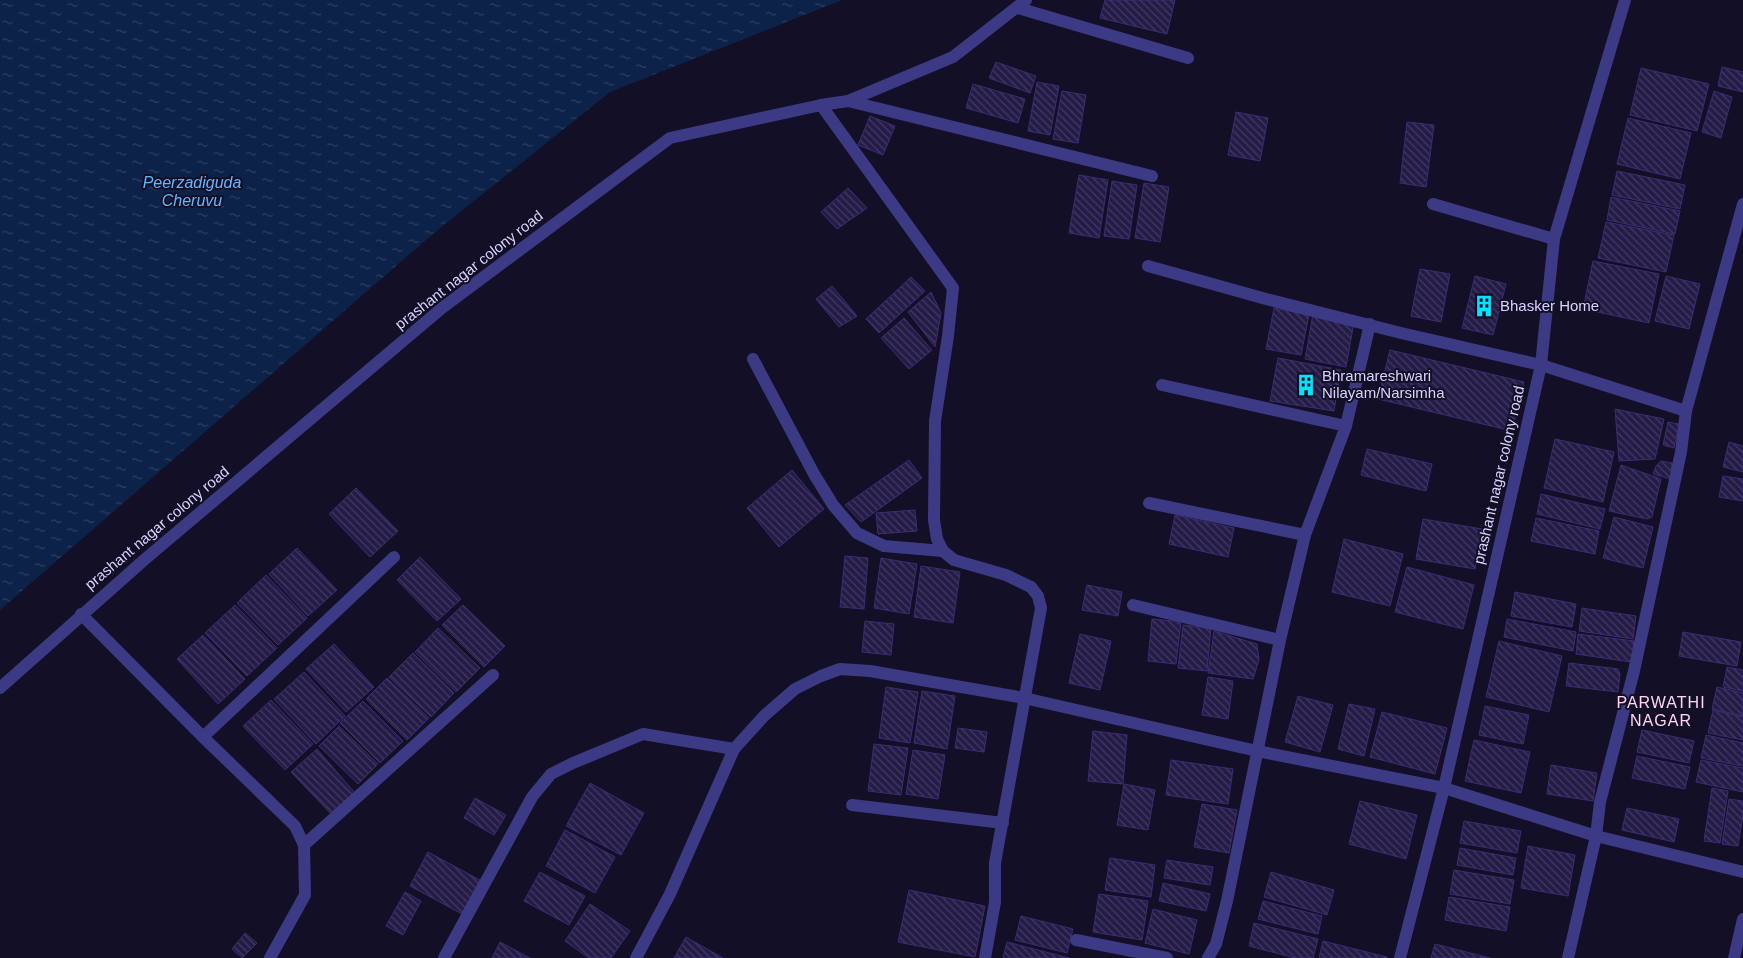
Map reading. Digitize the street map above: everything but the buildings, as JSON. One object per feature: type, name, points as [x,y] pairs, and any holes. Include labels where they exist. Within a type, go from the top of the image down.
[{"type":"street","name":"prashant nagar colony road","points":[[1400,958],[1444,788],[1541,365],[1554,238],[1625,0]]},
{"type":"street","name":"prashant nagar colony road","points":[[0,688],[81,614],[442,308],[670,138],[821,105],[848,102],[953,57],[1022,4]]},
{"type":"street","points":[[1022,4],[1188,58]]},
{"type":"street","points":[[848,102],[1152,176]]},
{"type":"street","points":[[821,105],[953,288],[935,421],[934,520],[937,539],[943,551],[954,560],[1006,575],[1030,586],[1038,596],[1041,608],[995,863],[995,902],[985,958]]},
{"type":"street","points":[[1433,204],[1554,238]]},
{"type":"street","points":[[1568,958],[1596,836],[1600,802],[1634,671],[1681,452],[1686,411],[1743,204]]},
{"type":"street","points":[[1148,266],[1266,299],[1541,365],[1686,411]]},
{"type":"street","points":[[1208,958],[1216,944],[1280,640],[1305,535],[1346,426],[1370,324]]},
{"type":"street","points":[[753,359],[832,505],[857,533],[884,546],[943,551]]},
{"type":"street","points":[[1162,385],[1346,426]]},
{"type":"street","points":[[1149,503],[1305,535]]},
{"type":"street","points":[[203,737],[394,557]]},
{"type":"street","points":[[1134,605],[1280,640]]},
{"type":"street","points":[[81,614],[203,737],[295,826],[304,844],[305,895],[270,958]]},
{"type":"street","points":[[636,958],[670,894],[734,749],[764,716],[795,689],[840,669],[870,671],[1024,698],[1257,751],[1444,788],[1596,836],[1743,872]]},
{"type":"street","points":[[304,844],[492,675]]},
{"type":"street","points":[[444,958],[532,797],[551,774],[572,763],[643,734],[734,749]]},
{"type":"street","points":[[852,805],[1003,823]]},
{"type":"street","points":[[1734,958],[1743,918]]},
{"type":"street","points":[[1076,940],[1167,958]]},
{"type":"water","name":"Peerzadiguda Cheruvu","points":[[0,0],[842,0],[610,92],[434,233],[0,610]]},
{"type":"place","name":"Bhasker Home","points":[[1484,306]]},
{"type":"place","name":"Bhramareshwari Nilayam/Narsimha","points":[[1306,385]]},
{"type":"district","name":"PARWATHI NAGAR","points":[[1661,711]]}]
